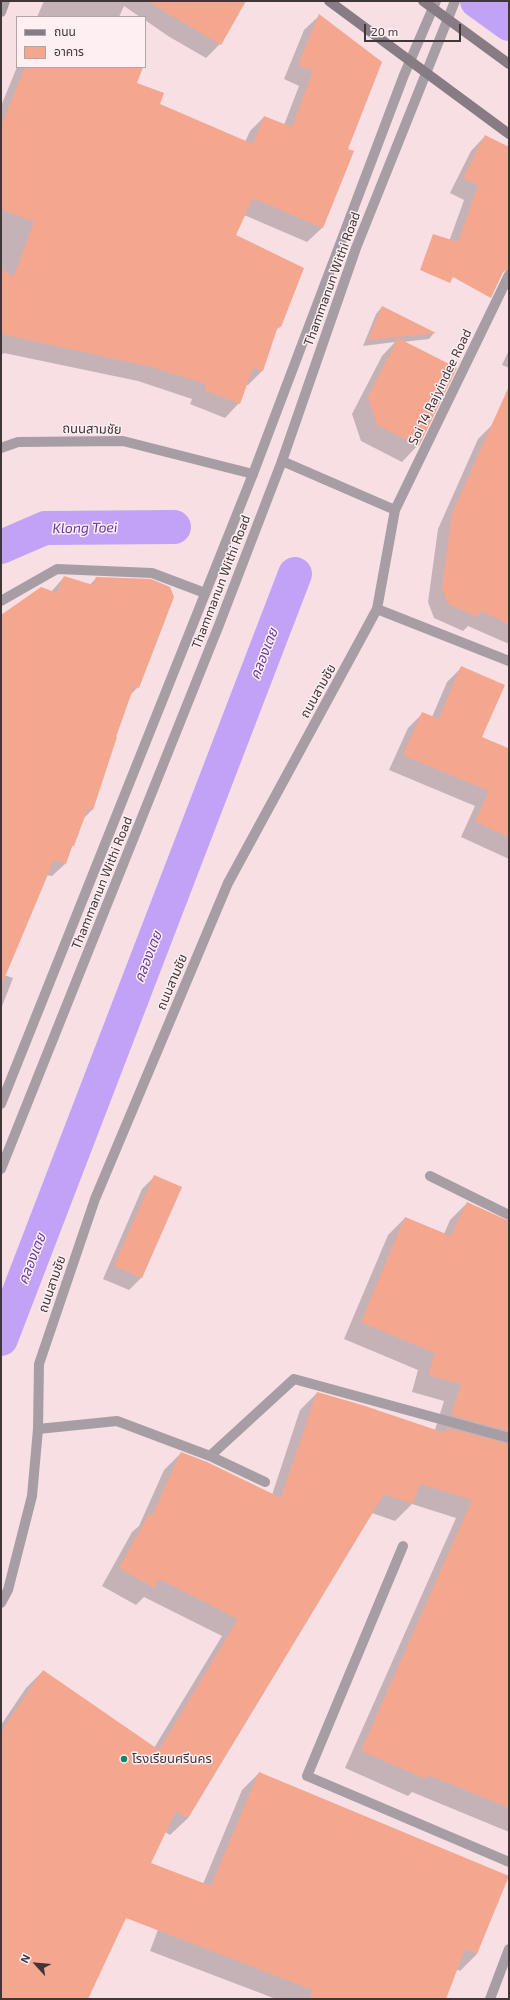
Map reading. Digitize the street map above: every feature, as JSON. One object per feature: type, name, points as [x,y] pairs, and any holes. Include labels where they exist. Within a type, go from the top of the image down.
[{"type":"main road","points":[[329,1],[509,134]]},
{"type":"main road","points":[[423,1],[434,5],[509,64]]},
{"type":"street","points":[[1,12],[5,1]]},
{"type":"street","name":"Thammanun Withi Road","points":[[1,1169],[219,625],[282,461],[356,248],[425,72],[455,1]]},
{"type":"street","name":"Thammanun Withi Road","points":[[1,1104],[253,474],[410,61],[434,5]]},
{"type":"street","name":"Soi 14 Rajyindee Road","points":[[395,510],[509,275]]},
{"type":"street","name":"ถนนสามชัย","points":[[1,448],[18,442],[123,442],[253,474]]},
{"type":"street","points":[[282,461],[395,510]]},
{"type":"street","name":"ถนนสามชัย","points":[[1,1603],[8,1590],[32,1496],[38,1429],[39,1364],[95,1199],[228,883],[377,609],[395,510]]},
{"type":"street","points":[[1,601],[57,569],[152,573],[206,593]]},
{"type":"street","points":[[377,609],[509,661]]},
{"type":"street","points":[[430,1176],[509,1215]]},
{"type":"street","points":[[210,1456],[294,1379],[509,1438]]},
{"type":"street","points":[[38,1429],[117,1421],[210,1456],[266,1482]]},
{"type":"street","points":[[403,1546],[307,1776],[509,1862]]},
{"type":"street","points":[[490,1999],[509,1949]]},
{"type":"building","points":[[147,1],[246,1],[221,45]]},
{"type":"building","points":[[319,14],[382,62],[348,149],[354,151],[323,228],[253,198],[236,235],[304,268],[281,327],[278,326],[263,371],[253,368],[240,404],[204,390],[206,384],[152,367],[1,334],[1,269],[14,276],[34,222],[1,209],[1,126],[25,68],[143,68],[137,83],[164,93],[160,104],[253,144],[264,116],[292,127],[313,71],[298,65]]},
{"type":"building","points":[[485,135],[509,147],[509,269],[503,272],[491,298],[453,277],[450,283],[420,270],[433,234],[458,242],[478,185],[463,178]]},
{"type":"building","points":[[382,306],[436,333],[368,340]]},
{"type":"building","points":[[398,338],[457,368],[419,446],[377,425],[368,397]]},
{"type":"building","points":[[509,386],[509,624],[481,611],[478,617],[448,604],[442,588],[452,514]]},
{"type":"building","points":[[64,576],[93,585],[96,577],[151,579],[170,587],[174,597],[139,688],[134,686],[93,810],[88,808],[66,864],[54,860],[2,984],[1,615],[41,587],[57,593]]},
{"type":"building","points":[[461,666],[505,685],[482,737],[508,748],[509,746],[509,837],[475,822],[489,791],[403,755],[422,712],[439,719]]},
{"type":"building","points":[[154,1175],[182,1187],[142,1278],[114,1266]]},
{"type":"building","points":[[467,1202],[509,1221],[509,1431],[451,1415],[461,1384],[428,1375],[435,1353],[361,1322],[405,1217],[451,1236]]},
{"type":"building","points":[[317,1392],[362,1405],[445,1433],[447,1428],[509,1444],[509,1808],[428,1775],[426,1779],[361,1751],[472,1500],[420,1484],[413,1504],[384,1494],[188,1818],[176,1811],[151,1863],[211,1886],[259,1772],[509,1876],[477,1954],[465,1949],[446,1999],[309,1999],[313,1990],[126,1918],[88,1999],[1,1999],[1,1732],[43,1670],[159,1750],[238,1619],[159,1579],[154,1588],[119,1568],[149,1514],[152,1516],[181,1452],[207,1462],[281,1498]]},
{"type":"waterway","points":[[477,1],[509,24]]},
{"type":"waterway","name":"Klong Toei","points":[[1,547],[45,528],[174,527]]},
{"type":"waterway","name":"คลองเตย","points":[[1,1339],[295,574]]},
{"type":"place","name":"โรงเรียนศรีนคร","points":[[124,1759]]}]
